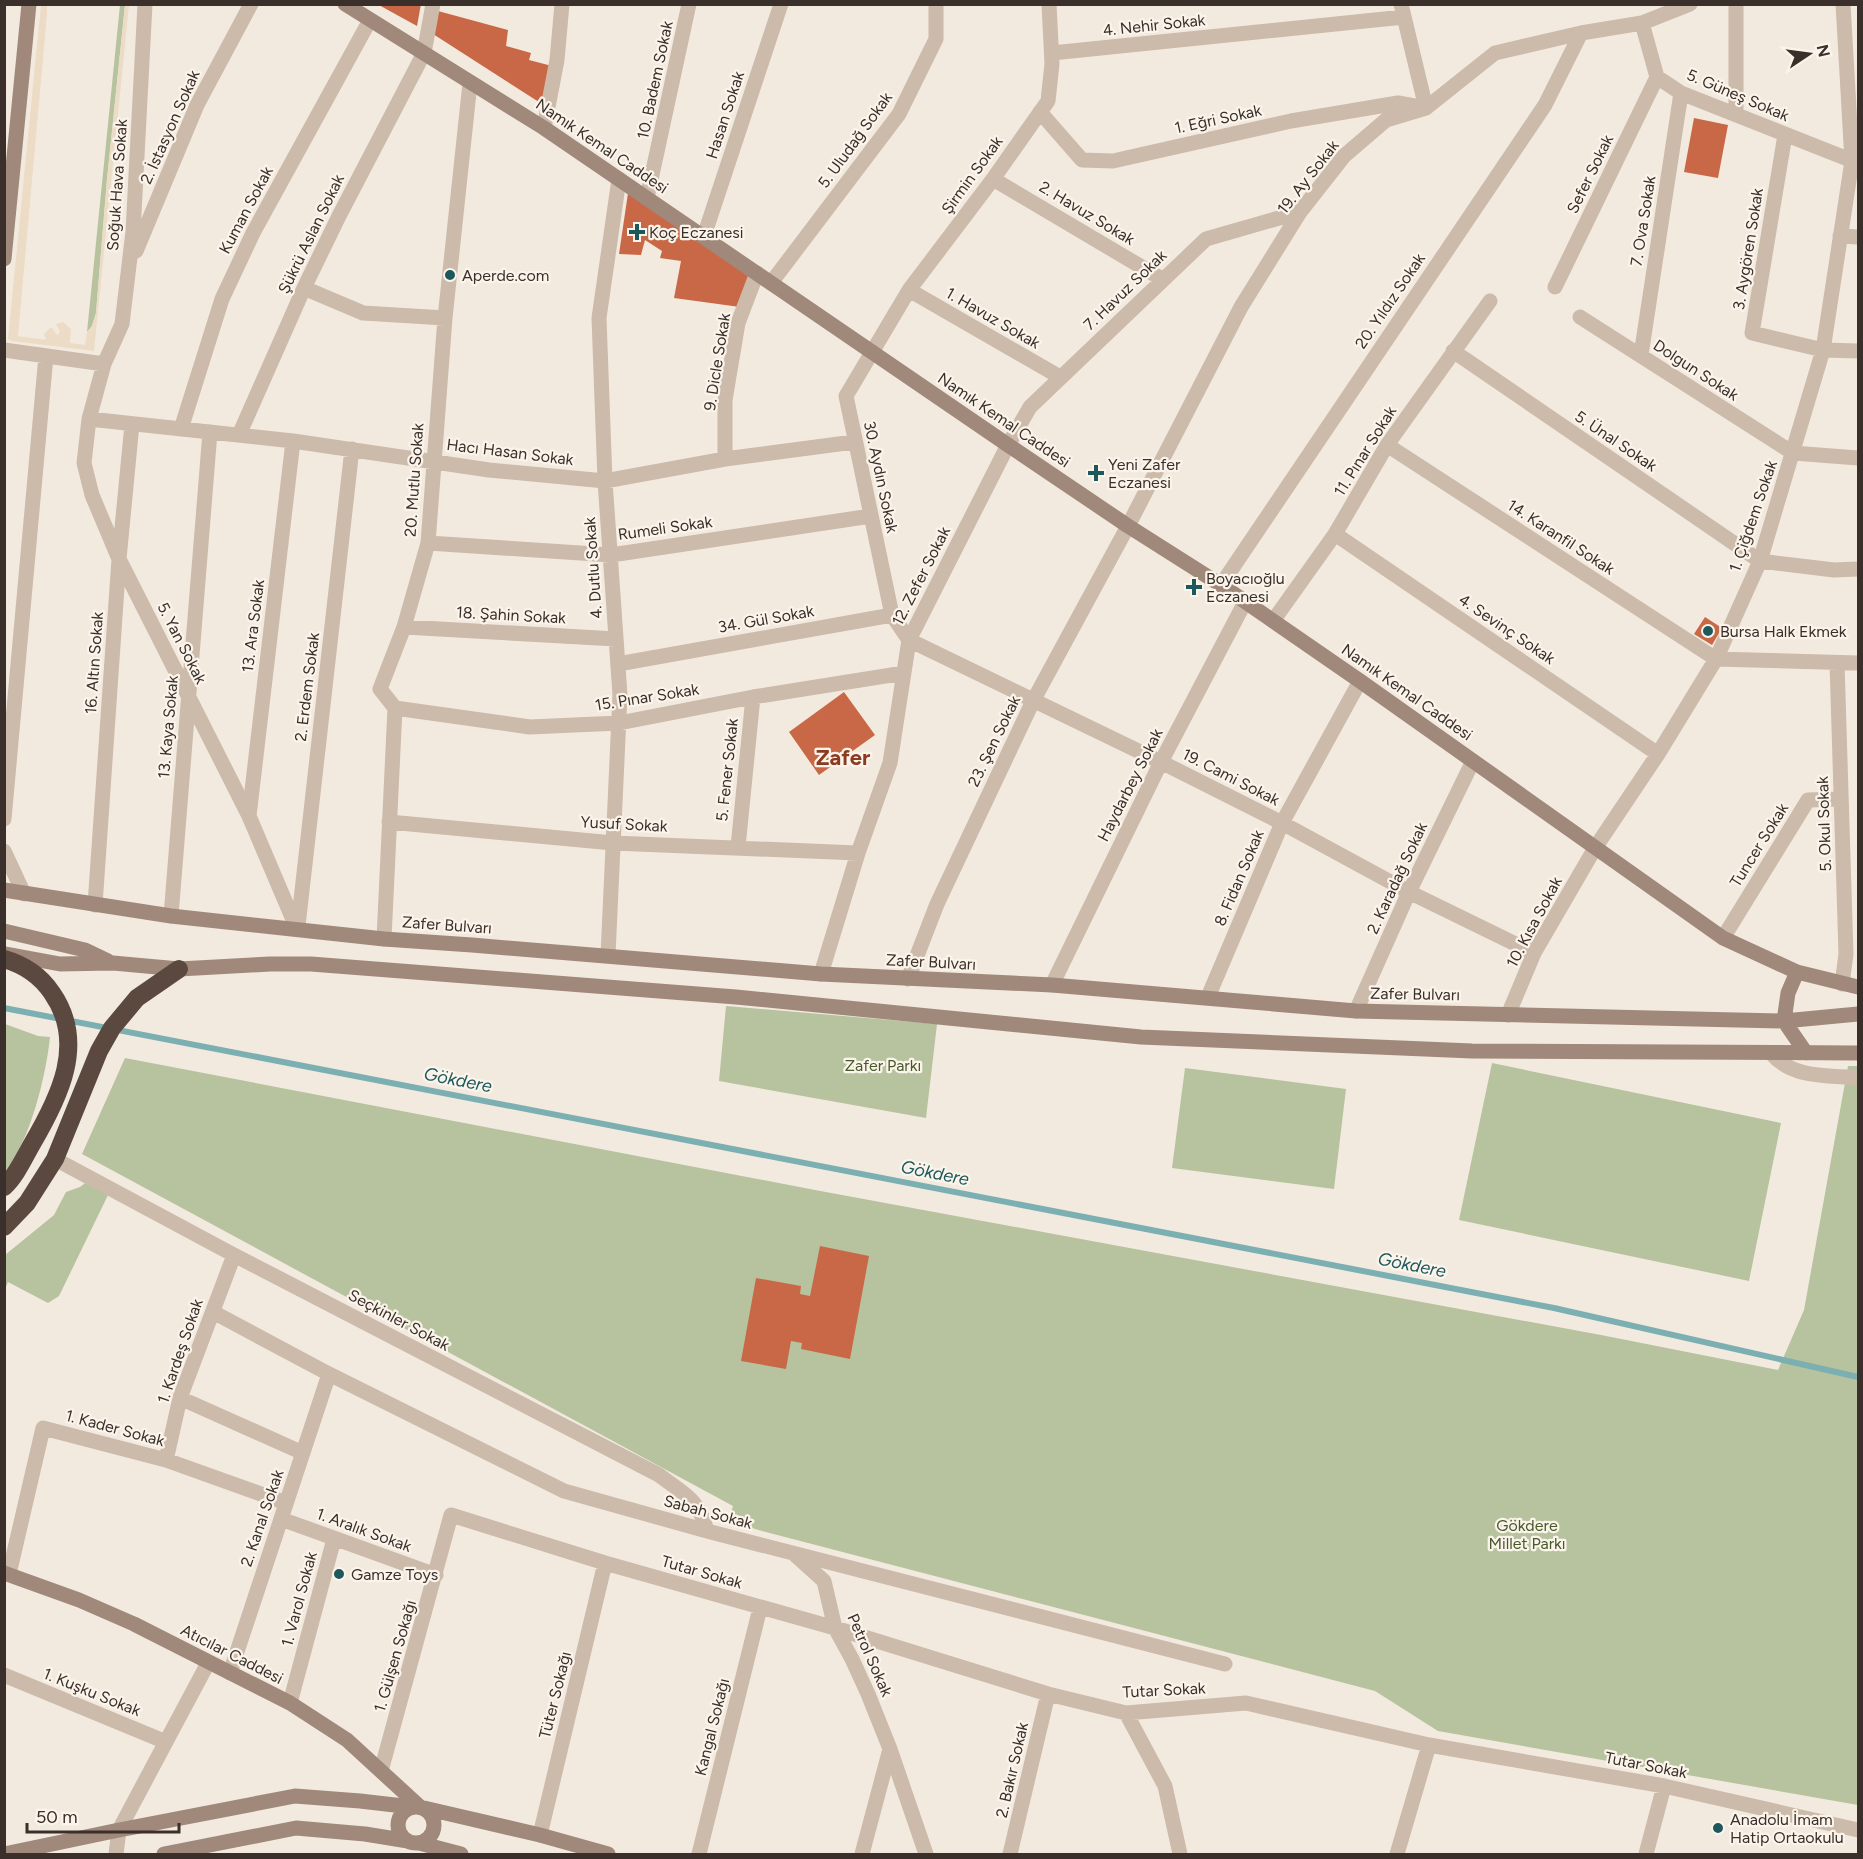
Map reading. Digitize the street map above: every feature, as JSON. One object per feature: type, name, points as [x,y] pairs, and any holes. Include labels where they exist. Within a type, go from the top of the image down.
[{"type":"highway","points":[[4,959],[28,968],[46,985],[62,1009],[69,1048],[68,1064],[53,1109],[4,1187]]},
{"type":"highway","points":[[4,1227],[27,1203],[55,1159],[99,1051],[112,1028],[137,998],[178,969]]},
{"type":"main road","points":[[5,249],[29,4]]},
{"type":"main road","name":"Namık Kemal Caddesi","points":[[345,4],[544,128],[1008,445],[1221,585],[1723,938],[1797,972],[1858,987]]},
{"type":"main road","name":"Zafer Bulvarı","points":[[4,890],[171,916],[384,939],[820,974],[1052,985],[1356,1011],[1784,1021],[1858,1014]]},
{"type":"main road","points":[[4,931],[85,950],[113,963]]},
{"type":"main road","points":[[4,953],[60,964],[113,963],[178,969],[311,964],[736,996],[1141,1037],[1472,1051],[1858,1053]]},
{"type":"main road","points":[[1797,972],[1788,993],[1784,1021],[1806,1053]]},
{"type":"main road","name":"Atıcılar Caddesi","points":[[7,1574],[134,1624],[290,1703],[347,1740],[418,1807],[540,1835],[608,1854]]},
{"type":"main road","points":[[4,1854],[295,1796],[418,1807],[432,1816],[434,1827],[429,1838],[416,1846]]},
{"type":"main road","points":[[416,1846],[402,1837],[398,1825],[402,1813],[418,1807]]},
{"type":"main road","points":[[164,1854],[297,1828],[365,1834],[461,1854]]},
{"type":"street","name":"Soğuk Hava Sokak","points":[[104,364],[122,324],[133,232],[145,4]]},
{"type":"street","name":"2. İstasyon Sokak","points":[[129,267],[197,105],[251,4]]},
{"type":"street","name":"Şükrü Aslan Sokak","points":[[240,435],[304,288],[424,53],[433,4]]},
{"type":"street","points":[[544,128],[557,60],[562,4]]},
{"type":"street","name":"10. Badem Sokak","points":[[647,198],[689,4]]},
{"type":"street","name":"Hasan Sokak","points":[[704,236],[781,4]]},
{"type":"street","name":"5. Uludağ Sokak","points":[[771,283],[899,114],[936,39],[936,4]]},
{"type":"street","name":"Şirmin Sokak","points":[[872,351],[909,290],[993,179],[1048,101],[1052,53],[1049,4]]},
{"type":"street","name":"19. Ay Sokak","points":[[1128,526],[1241,307],[1300,212],[1344,156],[1386,120],[1426,108],[1495,53],[1581,33],[1642,23],[1690,4]]},
{"type":"street","points":[[1736,4],[1736,115]]},
{"type":"street","name":"1. Çiğdem Sokak","points":[[1595,848],[1658,754],[1716,659],[1760,561],[1823,350],[1840,236],[1855,162],[1843,4]]},
{"type":"street","points":[[1402,11],[1426,108]]},
{"type":"street","name":"4. Nehir Sokak","points":[[1052,53],[1402,11]]},
{"type":"street","name":"Kuman Sokak","points":[[182,429],[226,290],[253,233],[370,20]]},
{"type":"street","points":[[1642,23],[1657,77]]},
{"type":"street","name":"20. Yıldız Sokak","points":[[1221,585],[1545,105],[1581,33]]},
{"type":"street","name":"5. Güneş Sokak","points":[[1657,77],[1681,93],[1855,162]]},
{"type":"street","name":"Sefer Sokak","points":[[1555,287],[1657,77]]},
{"type":"street","name":"20. Mutlu Sokak","points":[[395,708],[380,689],[404,627],[428,543],[433,460],[470,83]]},
{"type":"street","name":"7. Ova Sokak","points":[[1641,355],[1681,93]]},
{"type":"street","name":"1. Eğri Sokak","points":[[1040,112],[1082,160],[1113,160],[1291,121],[1377,106],[1398,103],[1426,108]]},
{"type":"street","name":"3. Aygören Sokak","points":[[1785,135],[1752,333],[1823,350]]},
{"type":"street","name":"4. Dutlu Sokak","points":[[608,956],[620,695],[605,481],[599,318],[619,179]]},
{"type":"street","name":"2. Havuz Sokak","points":[[993,179],[1162,279]]},
{"type":"street","name":"7. Havuz Sokak","points":[[1008,445],[1030,407],[1206,239],[1300,212]]},
{"type":"street","points":[[1840,236],[1858,237]]},
{"type":"street","name":"9. Dicle Sokak","points":[[725,459],[725,400],[738,323],[757,273]]},
{"type":"street","points":[[304,288],[363,313],[446,318]]},
{"type":"street","name":"1. Havuz Sokak","points":[[909,290],[1059,377]]},
{"type":"street","name":"11. Pınar Sokak","points":[[1273,621],[1335,534],[1387,445],[1491,301]]},
{"type":"street","name":"Dolgun Sokak","points":[[1580,317],[1792,453]]},
{"type":"street","points":[[4,350],[104,364]]},
{"type":"street","points":[[1823,350],[1858,351]]},
{"type":"street","name":"30. Aydın Sokak","points":[[872,351],[846,396],[892,615]]},
{"type":"street","name":"5. Ünal Sokak","points":[[1453,351],[1760,561]]},
{"type":"street","points":[[4,819],[46,356]]},
{"type":"street","name":"5. Yan Sokak","points":[[104,364],[89,419],[84,463],[92,495],[120,559],[249,816],[297,929]]},
{"type":"street","name":"Hacı Hasan Sokak","points":[[89,419],[293,441],[489,470],[605,481],[725,459],[854,442]]},
{"type":"street","name":"16. Altın Sokak","points":[[95,905],[132,424]]},
{"type":"street","name":"13. Kaya Sokak","points":[[171,916],[210,432]]},
{"type":"street","name":"13. Ara Sokak","points":[[249,816],[293,441]]},
{"type":"street","name":"12. Zefer Sokak","points":[[820,974],[858,853],[890,763],[909,640],[1008,445]]},
{"type":"street","name":"14. Karanfil Sokak","points":[[1387,445],[1716,659]]},
{"type":"street","name":"2. Erdem Sokak","points":[[297,929],[352,449]]},
{"type":"street","points":[[1792,453],[1858,458]]},
{"type":"street","name":"Rumeli Sokak","points":[[428,543],[610,555],[871,516]]},
{"type":"street","name":"23. Şen Sokak","points":[[909,979],[937,904],[1033,701],[1128,526]]},
{"type":"street","name":"4. Sevinç Sokak","points":[[1335,534],[1658,754]]},
{"type":"street","points":[[1760,561],[1834,570],[1858,569]]},
{"type":"street","name":"Haydarbey Sokak","points":[[1052,985],[1161,762],[1245,602]]},
{"type":"street","points":[[892,615],[909,640]]},
{"type":"street","name":"34. Gül Sokak","points":[[618,664],[892,615]]},
{"type":"street","name":"18. Şahin Sokak","points":[[404,627],[616,639]]},
{"type":"street","name":"19. Cami Sokak","points":[[909,640],[1161,762],[1282,823],[1409,892],[1534,953]]},
{"type":"street","points":[[1716,659],[1858,663]]},
{"type":"street","name":"5. Okul Sokak","points":[[1837,663],[1846,954],[1842,984]]},
{"type":"street","name":"15. Pınar Sokak","points":[[395,708],[530,727],[619,723],[753,697],[904,673]]},
{"type":"street","name":"8. Fidan Sokak","points":[[1208,998],[1282,823],[1360,681]]},
{"type":"street","name":"5. Fener Sokak","points":[[738,847],[753,697]]},
{"type":"street","points":[[384,939],[395,708]]},
{"type":"street","name":"2. Karadağ Sokak","points":[[1356,1011],[1409,892],[1473,761]]},
{"type":"street","name":"Tuncer Sokak","points":[[1723,938],[1808,800],[1841,799]]},
{"type":"street","name":"Yusuf Sokak","points":[[389,822],[613,843],[858,853]]},
{"type":"street","name":"10. Kısa Sokak","points":[[1508,1015],[1534,953],[1595,848]]},
{"type":"street","points":[[4,851],[24,894]]},
{"type":"street","points":[[1771,1053],[1778,1062],[1802,1074],[1858,1078]]},
{"type":"street","name":"Seçkinler Sokak","points":[[55,1159],[234,1255],[659,1475],[694,1501],[702,1512],[707,1531]]},
{"type":"street","name":"1. Kardeş Sokak","points":[[166,1460],[180,1398],[234,1255]]},
{"type":"street","name":"Sabah Sokak","points":[[213,1312],[329,1374],[564,1491],[707,1531],[1225,1664]]},
{"type":"street","name":"2. Kanal Sokak","points":[[230,1673],[329,1374]]},
{"type":"street","points":[[180,1398],[303,1453]]},
{"type":"street","name":"1. Kader Sokak","points":[[7,1574],[43,1428],[166,1460],[286,1503]]},
{"type":"street","name":"Tutar Sokak","points":[[451,1515],[605,1563],[835,1628],[1048,1694],[1126,1713],[1246,1704],[1429,1745],[1664,1786],[1858,1830]]},
{"type":"street","name":"1. Gülşen Sokağı","points":[[381,1771],[451,1515]]},
{"type":"street","name":"1. Aralık Sokak","points":[[280,1520],[436,1575]]},
{"type":"street","name":"1. Varol Sokak","points":[[290,1703],[334,1539]]},
{"type":"street","name":"Petrol Sokak","points":[[792,1552],[824,1581],[835,1628],[861,1677],[890,1749],[926,1854]]},
{"type":"street","name":"Tüter Sokağı","points":[[540,1835],[605,1563]]},
{"type":"street","name":"Kangal Sokağı","points":[[699,1854],[760,1608]]},
{"type":"street","points":[[116,1854],[119,1830],[208,1663]]},
{"type":"street","name":"1. Kuşku Sokak","points":[[4,1675],[166,1742]]},
{"type":"street","name":"2. Bakır Sokak","points":[[1011,1854],[1048,1694]]},
{"type":"street","points":[[1126,1713],[1165,1786],[1180,1854]]},
{"type":"street","points":[[1397,1854],[1429,1745]]},
{"type":"street","points":[[862,1854],[890,1749]]},
{"type":"street","points":[[1646,1854],[1664,1786]]},
{"type":"green space","points":[[120,5],[125,5],[96,313],[92,326],[87,332]]},
{"type":"green space","name":"Zafer Parkı","points":[[726,1006],[937,1024],[926,1118],[719,1081]]},
{"type":"green space","points":[[5,1024],[38,1036],[50,1037],[41,1089],[29,1126],[14,1159],[5,1171]]},
{"type":"green space","name":"Gökdere Millet Parkı","points":[[125,1058],[1778,1370],[1804,1310],[1848,1066],[1858,1066],[1858,1805],[1438,1731],[1375,1691],[728,1521],[733,1506],[82,1154]]},
{"type":"green space","points":[[1492,1063],[1781,1123],[1749,1281],[1459,1220]]},
{"type":"green space","points":[[1185,1068],[1346,1089],[1334,1189],[1172,1168]]},
{"type":"green space","points":[[88,1181],[109,1193],[59,1296],[48,1303],[8,1282],[5,1289],[5,1255],[54,1215],[66,1192]]},
{"type":"shaded area","points":[[41,5],[47,5],[47,14],[18,336],[46,340],[44,334],[51,327],[57,335],[60,332],[56,324],[63,322],[71,329],[70,343],[85,345],[87,332],[92,326],[96,313],[125,5],[129,5],[94,351],[8,339]]},
{"type":"building","points":[[377,4],[421,4],[417,26]]},
{"type":"building","points":[[438,11],[508,30],[506,46],[531,53],[529,60],[552,66],[542,104],[433,34]]},
{"type":"building","points":[[1694,118],[1728,125],[1718,178],[1684,172]]},
{"type":"building","points":[[628,193],[749,273],[740,307],[674,298],[681,261],[660,258],[662,251],[645,240],[641,255],[619,254]]},
{"type":"building","name":"Bursa Halk Ekmek","points":[[1705,617],[1722,628],[1712,645],[1694,634]]},
{"type":"building","points":[[844,692],[875,735],[819,775],[789,732]]},
{"type":"building","points":[[820,1246],[869,1256],[850,1359],[801,1349],[802,1343],[791,1341],[786,1369],[741,1361],[756,1278],[801,1286],[800,1294],[810,1296]]},
{"type":"waterway","name":"Gökdere","points":[[4,1008],[1554,1308],[1858,1377]]},
{"type":"place","name":"Koç Eczanesi","points":[[637,232]]},
{"type":"place","name":"Aperde.com","points":[[450,275]]},
{"type":"place","name":"Yeni Zafer Eczanesi","points":[[1096,473]]},
{"type":"place","name":"Boyacıoğlu Eczanesi","points":[[1194,587]]},
{"type":"place","name":"Bursa Halk Ekmek","points":[[1708,631]]},
{"type":"place","name":"Gamze Toys","points":[[339,1574]]},
{"type":"place","name":"Anadolu İmam Hatip Ortaokulu","points":[[1718,1828]]},
{"type":"district","name":"Zafer","points":[[843,757]]}]
